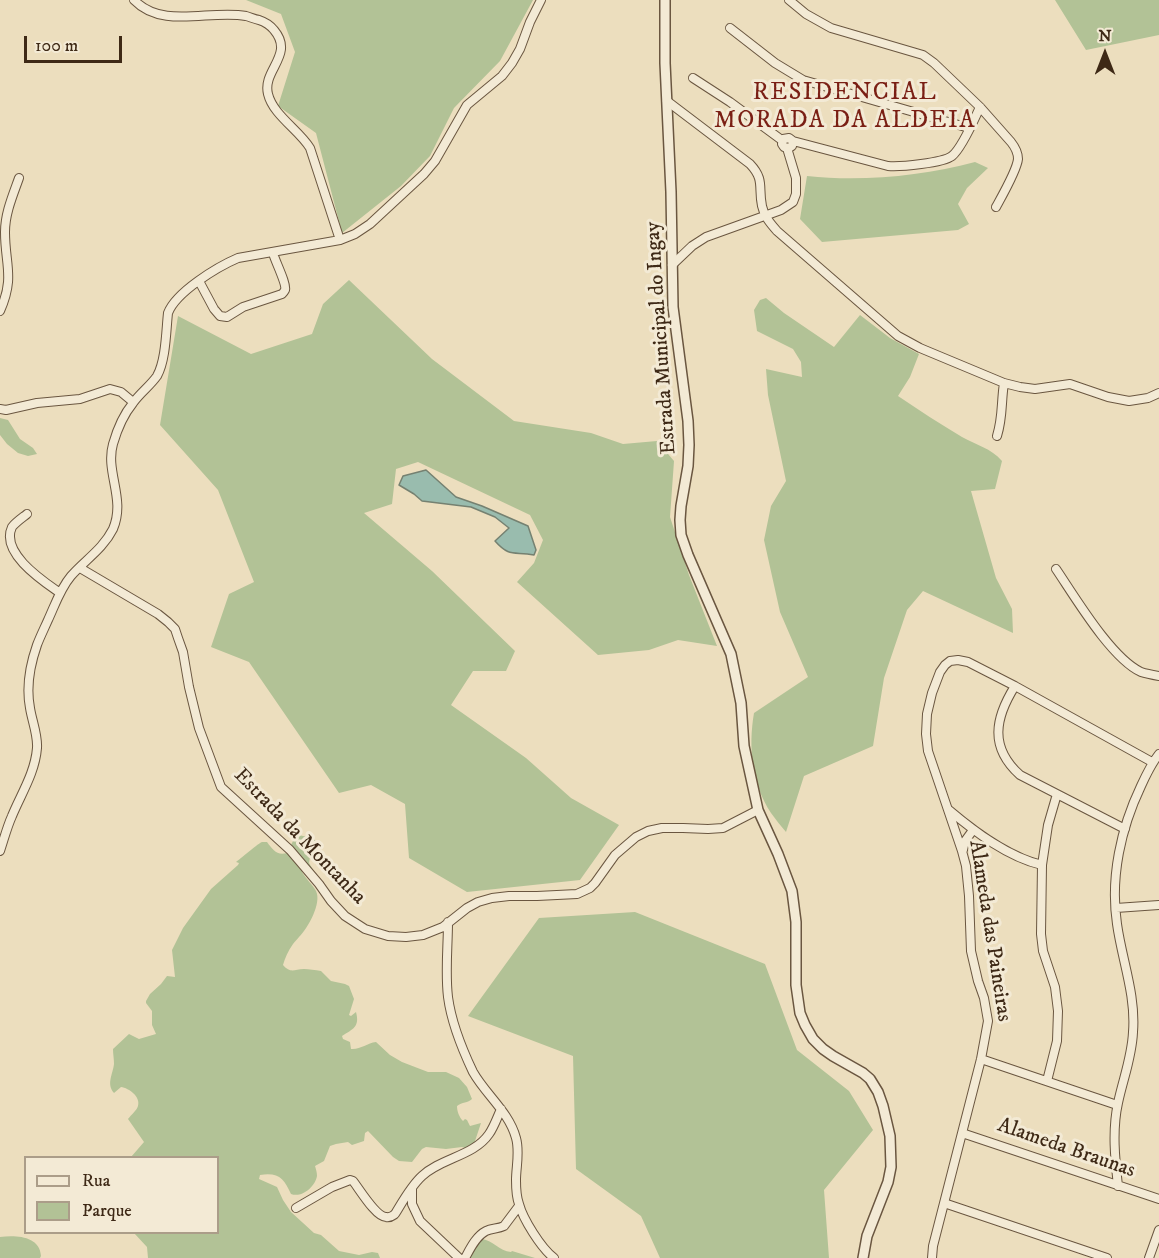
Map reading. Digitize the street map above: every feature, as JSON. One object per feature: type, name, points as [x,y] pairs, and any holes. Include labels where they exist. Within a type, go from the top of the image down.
[{"type":"street","points":[[134,0],[149,11],[162,15],[247,16],[273,28],[279,38],[280,53],[269,77],[267,92],[274,107],[310,148],[340,240]]},
{"type":"street","points":[[0,851],[35,760],[37,746],[30,708],[29,675],[32,659],[60,593],[73,574],[99,550],[113,527],[117,512],[117,491],[111,452],[119,426],[133,402],[158,375],[170,307],[199,281],[224,264],[238,258],[340,240],[370,224],[424,174],[435,161],[467,105],[502,76],[512,63],[541,0]]},
{"type":"street","name":"Estrada Municipal do Ingay","points":[[665,0],[673,307],[689,445],[681,506],[681,535],[731,654],[741,703],[744,746],[758,810],[795,902],[797,999],[804,1025],[822,1049],[870,1079],[878,1092],[890,1136],[891,1167],[888,1182],[867,1236],[863,1258]]},
{"type":"street","points":[[789,0],[806,14],[831,28],[923,55],[980,107],[1015,147],[1018,157],[996,207]]},
{"type":"street","points":[[730,28],[775,63],[803,80],[969,128]]},
{"type":"street","points":[[693,78],[730,102],[785,145]]},
{"type":"street","points":[[667,101],[742,156],[757,172],[762,207],[772,225],[784,238],[898,336],[926,351],[1004,383],[1020,387],[1035,388],[1070,384],[1108,397],[1130,401],[1149,398],[1159,393]]},
{"type":"street","points":[[672,265],[692,246],[706,237],[791,205],[797,187],[785,138],[888,166],[944,160],[959,148],[980,107]]},
{"type":"street","points":[[0,311],[9,279],[5,232],[9,208],[19,178]]},
{"type":"street","points":[[199,281],[214,309],[220,316],[227,317],[243,307],[282,294],[286,288],[285,283],[273,253]]},
{"type":"street","points":[[997,436],[1002,418],[1004,383]]},
{"type":"street","points":[[0,409],[86,398],[110,388],[121,392],[133,402]]},
{"type":"street","points":[[27,514],[10,529],[8,544],[28,570],[60,593]]},
{"type":"street","name":"Estrada da Montanha","points":[[80,568],[158,614],[175,629],[183,652],[199,729],[221,787],[290,850],[345,916],[365,928],[388,936],[423,935],[434,932],[478,902],[492,898],[567,895],[585,891],[595,883],[625,845],[648,831],[662,828],[723,828],[758,810]]},
{"type":"street","points":[[1056,569],[1093,624],[1115,651],[1133,667],[1159,676]]},
{"type":"street","name":"Alameda das Paineiras","points":[[932,1258],[933,1246],[981,1059],[988,1021],[971,951],[966,866],[928,751],[927,714],[940,672],[950,661],[968,662],[1152,762]]},
{"type":"street","points":[[1015,686],[1007,699],[999,723],[1001,750],[1005,759],[1020,775],[1125,830]]},
{"type":"street","points":[[1118,1185],[1115,1139],[1117,1105],[1128,1067],[1134,1014],[1117,922],[1118,857],[1131,810],[1152,762],[1159,754]]},
{"type":"street","points":[[1047,1081],[1057,1041],[1058,1011],[1055,987],[1043,951],[1041,934],[1042,866],[1048,825],[1057,794]]},
{"type":"street","points":[[948,810],[973,830],[1029,862],[1042,866]]},
{"type":"street","points":[[954,828],[963,822]]},
{"type":"street","points":[[962,851],[965,841],[973,830]]},
{"type":"street","points":[[1116,908],[1159,905]]},
{"type":"street","points":[[448,922],[447,983],[453,1017],[473,1072],[501,1109],[516,1138],[516,1179],[519,1206],[542,1247],[554,1258]]},
{"type":"street","points":[[981,1059],[1117,1105]]},
{"type":"street","points":[[296,1208],[332,1187],[350,1180],[379,1215],[388,1218],[396,1214],[422,1175],[482,1142],[501,1109]]},
{"type":"street","name":"Alameda Braunas","points":[[962,1132],[1159,1199]]},
{"type":"street","points":[[1098,1179],[1112,1172],[1116,1166]]},
{"type":"street","points":[[412,1188],[412,1204],[420,1221],[459,1258]]},
{"type":"street","points":[[944,1203],[1107,1258]]},
{"type":"street","points":[[465,1258],[481,1234],[487,1230],[504,1226],[519,1206]]},
{"type":"street","points":[[1149,1258],[1159,1230]]},
{"type":"green space","points":[[246,0],[533,0],[500,61],[454,108],[430,156],[401,186],[342,233],[316,133],[278,106],[295,52],[281,14]]},
{"type":"green space","points":[[1055,0],[1159,0],[1159,35],[1086,50]]},
{"type":"green space","points":[[975,162],[988,168],[967,188],[958,204],[969,224],[958,230],[822,242],[800,219],[807,176],[870,178],[934,171]]},
{"type":"green space","points":[[349,280],[432,359],[514,421],[591,433],[623,444],[657,441],[674,461],[670,517],[689,575],[717,646],[678,640],[649,650],[598,655],[517,582],[534,563],[543,540],[530,515],[418,462],[396,469],[392,504],[364,513],[432,571],[515,651],[506,671],[473,671],[451,705],[526,758],[571,798],[619,825],[580,880],[467,892],[409,858],[405,804],[371,785],[339,793],[249,662],[211,647],[229,594],[254,582],[218,490],[160,425],[178,316],[251,354],[312,334],[323,304]]},
{"type":"green space","points":[[766,298],[834,347],[860,315],[890,338],[919,354],[910,377],[898,396],[962,437],[988,450],[1002,461],[995,489],[971,491],[996,578],[1012,609],[1013,633],[923,591],[907,610],[884,678],[873,746],[804,776],[786,832],[771,813],[759,790],[753,765],[751,739],[754,713],[808,677],[780,612],[764,540],[771,506],[786,481],[768,395],[766,369],[802,377],[801,362],[793,349],[757,331],[754,310],[760,300]]},
{"type":"green space","points":[[0,418],[8,420],[20,439],[33,448],[37,454],[28,456],[18,453],[7,444],[0,435]]},
{"type":"green space","points":[[298,835],[313,838],[319,845],[319,850],[310,857],[309,863],[329,896],[302,872],[316,891],[316,908],[303,933],[291,947],[283,965],[291,970],[321,971],[331,981],[349,986],[354,999],[349,1015],[356,1012],[357,1021],[352,1029],[342,1036],[350,1042],[351,1049],[376,1042],[402,1062],[428,1072],[446,1072],[459,1078],[467,1087],[472,1099],[457,1106],[459,1116],[463,1121],[467,1120],[470,1126],[481,1123],[474,1144],[471,1150],[462,1147],[446,1149],[426,1147],[412,1162],[399,1161],[368,1131],[365,1133],[364,1141],[352,1145],[348,1142],[330,1146],[324,1161],[315,1166],[317,1176],[314,1184],[304,1193],[291,1194],[280,1178],[260,1175],[259,1179],[277,1187],[291,1212],[339,1251],[359,1255],[378,1253],[380,1258],[148,1258],[147,1247],[135,1234],[219,1234],[219,1156],[132,1156],[144,1142],[128,1119],[138,1106],[138,1099],[127,1089],[121,1087],[114,1093],[110,1086],[114,1064],[113,1049],[129,1034],[139,1039],[156,1034],[152,1025],[152,1011],[146,1001],[167,976],[175,977],[172,950],[183,928],[211,889],[238,865],[239,863],[236,862],[260,843],[267,842],[273,850],[284,854],[287,853]]},
{"type":"green space","points":[[635,912],[765,964],[797,1050],[849,1091],[873,1130],[824,1190],[829,1258],[660,1258],[641,1216],[576,1169],[573,1056],[468,1016],[539,918]]},
{"type":"green space","points":[[0,1237],[26,1238],[36,1244],[41,1256],[40,1258],[0,1258]]},
{"type":"green space","points":[[481,1239],[503,1250],[535,1258],[466,1258]]},
{"type":"shaded area","points":[[426,470],[456,497],[528,526],[536,550],[534,555],[509,552],[500,546],[495,541],[509,528],[495,517],[471,507],[422,501],[399,485],[403,476]]},
{"type":"district","name":"RESIDENCIAL MORADA DA ALDEIA","points":[[845,108]]}]
